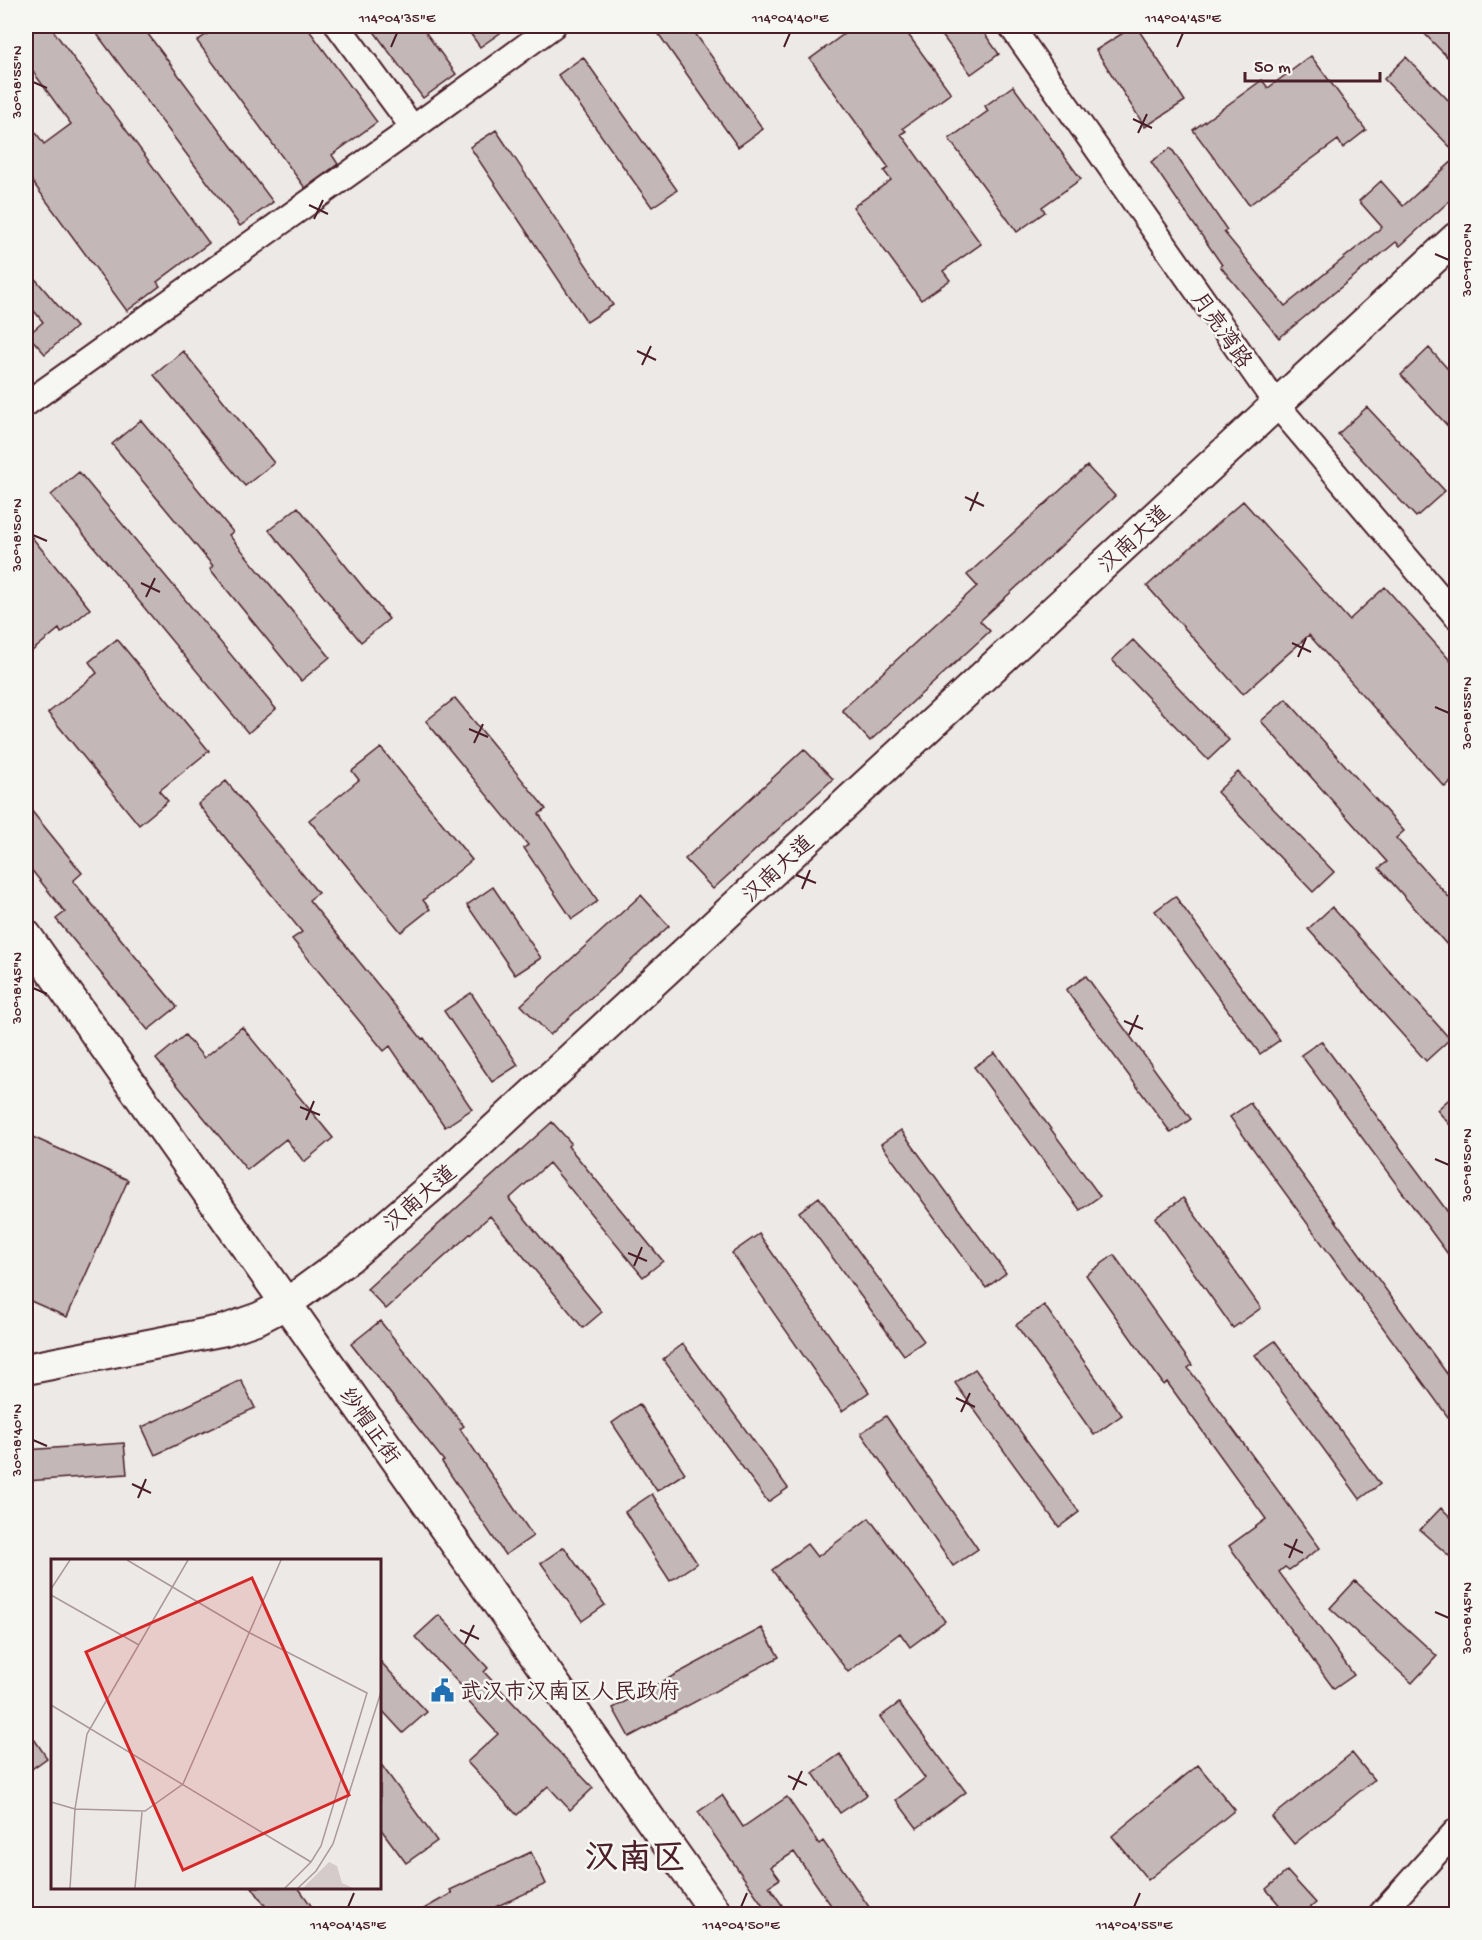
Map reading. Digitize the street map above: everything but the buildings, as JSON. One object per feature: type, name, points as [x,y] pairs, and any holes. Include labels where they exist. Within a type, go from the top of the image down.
[{"type":"main road","name":"汉南大道","points":[[26,1369],[225,1330],[259,1318],[278,1308],[348,1258],[444,1176],[1456,238]]},
{"type":"main road","name":"纱帽正街","points":[[26,935],[278,1308],[695,1914]]},
{"type":"main road","name":"纱帽正街","points":[[26,965],[278,1308],[717,1914]]},
{"type":"street","points":[[338,26],[413,128]]},
{"type":"street","points":[[26,404],[553,26]]},
{"type":"street","name":"月亮湾路","points":[[1011,26],[1276,405],[1456,616]]},
{"type":"street","points":[[1381,1914],[1456,1832]]},
{"type":"place","name":"武汉市汉南区人民政府","points":[[442,1690]]},
{"type":"district","name":"汉南区","points":[[635,1856]]}]
